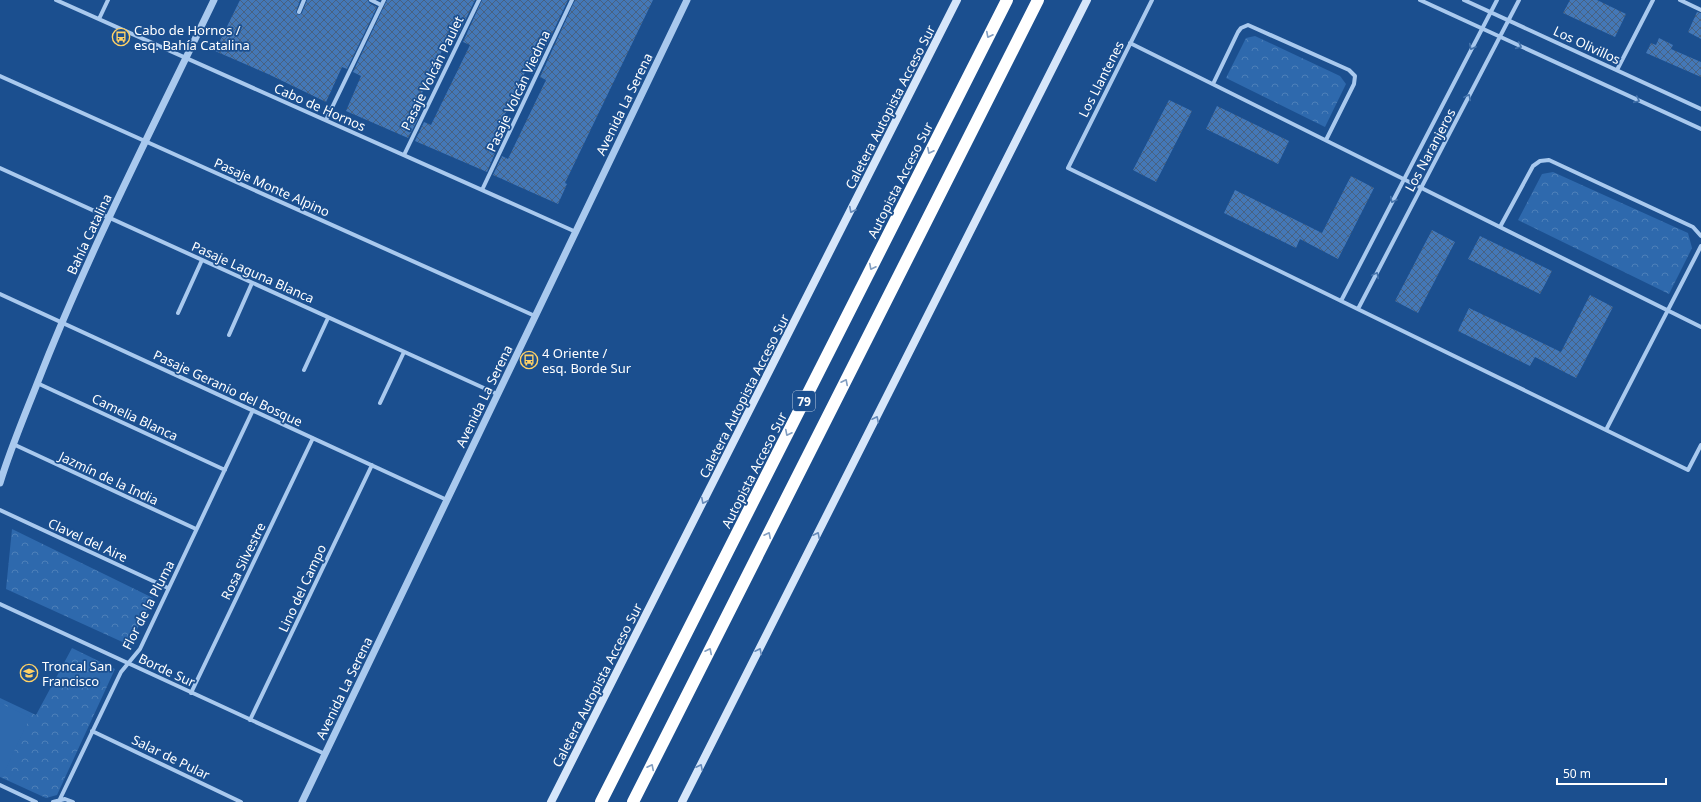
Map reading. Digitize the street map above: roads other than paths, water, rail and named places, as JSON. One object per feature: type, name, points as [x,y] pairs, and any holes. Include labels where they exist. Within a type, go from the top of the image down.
[{"type":"highway","name":"Autopista Acceso Sur","points":[[601,802],[1007,0]]},
{"type":"highway","name":"79","points":[[633,802],[1038,0]]},
{"type":"main road","name":"Caletera Autopista Acceso Sur","points":[[551,802],[957,0]]},
{"type":"main road","points":[[682,802],[1087,0]]},
{"type":"street","name":"Cabo de Hornos","points":[[56,0],[576,232]]},
{"type":"street","points":[[99,19],[108,0]]},
{"type":"street","name":"Bahía Catalina","points":[[0,483],[13,444],[62,322],[109,218],[214,0]]},
{"type":"street","points":[[299,12],[304,0]]},
{"type":"street","points":[[326,120],[382,2],[371,0]]},
{"type":"street","name":"Pasaje Volcán Paulet","points":[[404,155],[479,0]]},
{"type":"street","name":"Pasaje Volcán Viedma","points":[[482,190],[572,0]]},
{"type":"street","name":"Avenida La Serena","points":[[302,802],[687,0]]},
{"type":"street","name":"Los Llantenes","points":[[1152,0],[1068,168],[1341,301]]},
{"type":"street","points":[[1420,0],[1701,129]]},
{"type":"street","name":"Los Olivillos","points":[[1464,0],[1701,109]]},
{"type":"street","name":"Los Naranjeros","points":[[1341,301],[1497,0]]},
{"type":"street","name":"Los Naranjeros","points":[[1358,309],[1519,0]]},
{"type":"street","points":[[1617,70],[1653,0]]},
{"type":"street","points":[[1680,0],[1701,10]]},
{"type":"street","points":[[1213,84],[1238,32],[1241,28],[1248,25],[1349,70],[1355,76],[1354,84],[1326,140]]},
{"type":"street","points":[[1130,43],[1701,327]]},
{"type":"street","name":"Pasaje Monte Alpino","points":[[0,76],[535,316]]},
{"type":"street","points":[[1500,227],[1533,166],[1540,161],[1549,160],[1694,228],[1701,236]]},
{"type":"street","name":"Pasaje Laguna Blanca","points":[[0,168],[498,394]]},
{"type":"street","points":[[1606,430],[1669,311],[1701,246]]},
{"type":"street","points":[[178,313],[202,260]]},
{"type":"street","points":[[229,335],[252,283]]},
{"type":"street","name":"Pasaje Geranio del Bosque","points":[[0,294],[447,500]]},
{"type":"street","points":[[1341,301],[1688,470],[1701,445]]},
{"type":"street","points":[[304,370],[328,318]]},
{"type":"street","points":[[380,403],[404,352]]},
{"type":"street","name":"Camelia Blanca","points":[[37,383],[225,470]]},
{"type":"street","name":"Flor de la Pluma","points":[[60,799],[120,672],[140,649],[253,410]]},
{"type":"street","name":"Rosa Silvestre","points":[[191,692],[313,438]]},
{"type":"street","name":"Jazmín de la India","points":[[13,444],[196,530]]},
{"type":"street","name":"Lino del Campo","points":[[250,720],[372,465]]},
{"type":"street","name":"Clavel del Aire","points":[[0,510],[168,588]]},
{"type":"street","name":"Borde Sur","points":[[0,604],[325,754]]},
{"type":"street","name":"Salar de Pular","points":[[92,731],[241,802]]},
{"type":"street","points":[[0,785],[36,802]]},
{"type":"street","points":[[53,802],[60,799],[73,802]]},
{"type":"place","name":"Cabo de Hornos / esq. Bahía Catalina","points":[[121,37]]},
{"type":"place","name":"4 Oriente / esq. Borde Sur","points":[[529,360]]},
{"type":"place","name":"Troncal San Francisco","points":[[29,673]]}]
